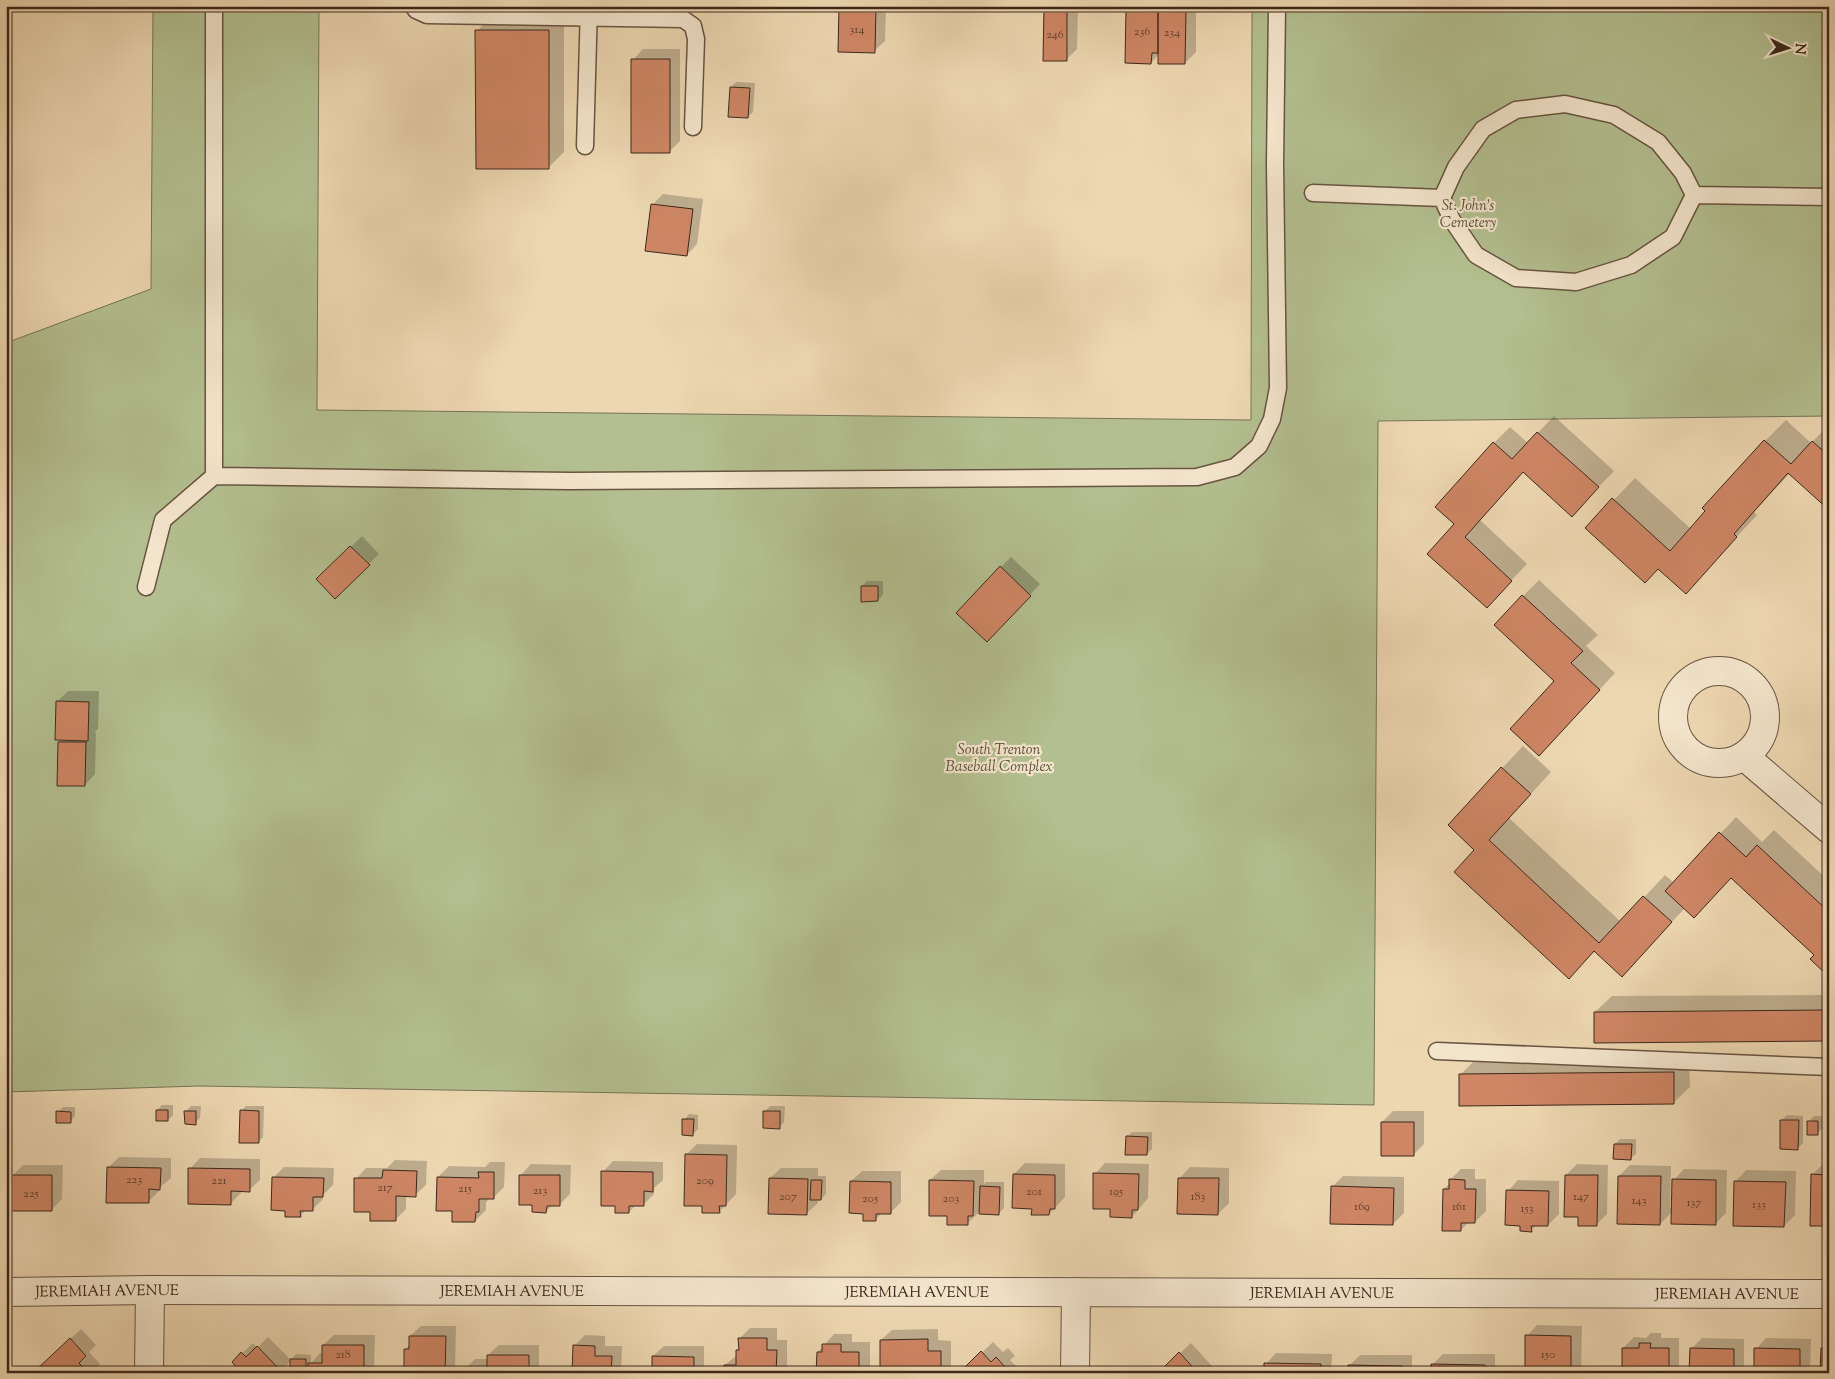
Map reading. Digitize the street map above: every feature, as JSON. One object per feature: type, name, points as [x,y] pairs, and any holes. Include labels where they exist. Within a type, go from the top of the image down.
[{"type":"street","points":[[1744,756],[1829,829]]},
{"type":"street","points":[[149,1373],[150,1290]]},
{"type":"street","name":"JEREMIAH AVENUE","points":[[6,1292],[150,1290],[1829,1294]]},
{"type":"street","points":[[1075,1373],[1076,1292]]},
{"type":"lane","points":[[214,6],[214,476]]},
{"type":"lane","points":[[413,6],[416,10],[427,15],[657,12],[683,19],[693,26],[696,38],[692,127]]},
{"type":"lane","points":[[146,587],[164,520],[214,476],[561,480],[1014,479],[1197,477],[1234,467],[1259,446],[1272,420],[1278,388],[1275,164],[1277,6]]},
{"type":"lane","points":[[585,146],[589,12]]},
{"type":"lane","points":[[1565,104],[1614,115],[1658,142],[1683,173],[1694,195],[1673,237],[1631,265],[1576,282],[1516,278],[1476,255],[1452,220],[1442,198],[1456,167],[1483,128],[1516,110],[1565,104]]},
{"type":"lane","points":[[1314,193],[1442,198]]},
{"type":"lane","points":[[1694,195],[1829,197]]},
{"type":"lane","points":[[1437,1051],[1829,1067]]},
{"type":"green space","name":"South Trenton Baseball Complex","points":[[153,6],[319,6],[317,410],[1251,420],[1252,6],[1829,6],[1829,416],[1378,421],[1374,1105],[198,1086],[6,1092],[6,343],[151,289]]},
{"type":"building","points":[[839,6],[876,6],[875,53],[838,52]]},
{"type":"building","points":[[1044,6],[1067,6],[1067,61],[1043,61]]},
{"type":"building","points":[[1126,9],[1158,9],[1158,53],[1152,53],[1151,64],[1125,63]]},
{"type":"building","points":[[1158,9],[1186,10],[1185,64],[1158,64]]},
{"type":"building","points":[[475,30],[549,30],[549,169],[476,169]]},
{"type":"building","points":[[631,59],[670,59],[670,153],[631,153]]},
{"type":"building","points":[[730,87],[750,88],[748,118],[728,117]]},
{"type":"building","points":[[651,204],[693,209],[687,256],[645,251]]},
{"type":"building","points":[[1537,432],[1599,487],[1572,517],[1523,472],[1465,537],[1512,581],[1487,608],[1427,554],[1454,524],[1435,507],[1493,442],[1512,459]]},
{"type":"building","points":[[1764,440],[1791,464],[1812,441],[1829,456],[1829,510],[1788,473],[1734,534],[1737,537],[1686,594],[1658,569],[1645,583],[1585,528],[1612,498],[1670,551],[1705,511],[1702,508]]},
{"type":"building","points":[[350,546],[370,565],[335,599],[316,579]]},
{"type":"building","points":[[1000,566],[1031,596],[987,642],[956,613]]},
{"type":"building","points":[[861,586],[878,586],[878,601],[861,602]]},
{"type":"building","points":[[1522,595],[1583,651],[1571,663],[1600,690],[1539,756],[1510,729],[1554,681],[1494,625]]},
{"type":"building","points":[[56,701],[89,702],[88,741],[55,740]]},
{"type":"building","points":[[58,742],[86,742],[85,786],[57,786]]},
{"type":"building","points":[[1501,767],[1531,794],[1489,840],[1599,943],[1643,896],[1672,922],[1622,977],[1594,951],[1569,979],[1454,872],[1474,850],[1448,825]]},
{"type":"building","points":[[1719,832],[1746,857],[1757,845],[1829,912],[1829,977],[1810,959],[1814,955],[1731,878],[1694,918],[1665,891]]},
{"type":"building","points":[[1826,1010],[1827,1041],[1594,1043],[1594,1012]]},
{"type":"building","points":[[1674,1072],[1674,1104],[1459,1106],[1459,1074]]},
{"type":"building","points":[[156,1110],[168,1110],[168,1121],[156,1121]]},
{"type":"building","points":[[240,1110],[259,1111],[259,1143],[239,1143]]},
{"type":"building","points":[[56,1111],[71,1112],[71,1123],[56,1123]]},
{"type":"building","points":[[184,1111],[196,1111],[196,1125],[185,1124]]},
{"type":"building","points":[[763,1111],[780,1111],[780,1129],[763,1128]]},
{"type":"building","points":[[682,1119],[694,1119],[693,1136],[682,1135]]},
{"type":"building","points":[[1780,1120],[1799,1120],[1798,1150],[1780,1149]]},
{"type":"building","points":[[1807,1121],[1818,1121],[1818,1135],[1807,1135]]},
{"type":"building","points":[[1381,1122],[1414,1122],[1414,1156],[1381,1156]]},
{"type":"building","points":[[1126,1136],[1148,1137],[1147,1155],[1125,1155]]},
{"type":"building","points":[[1614,1144],[1632,1144],[1631,1160],[1613,1159]]},
{"type":"building","points":[[685,1154],[727,1155],[726,1206],[719,1206],[720,1213],[702,1213],[702,1206],[684,1206]]},
{"type":"building","points":[[107,1167],[161,1168],[160,1190],[149,1189],[149,1203],[106,1203]]},
{"type":"building","points":[[188,1168],[250,1169],[250,1192],[231,1191],[231,1205],[188,1204]]},
{"type":"building","points":[[383,1170],[417,1171],[416,1197],[396,1196],[396,1221],[370,1221],[370,1212],[354,1212],[354,1178],[382,1178]]},
{"type":"building","points":[[601,1171],[653,1172],[653,1192],[644,1191],[644,1206],[629,1206],[629,1213],[615,1213],[615,1206],[601,1206]]},
{"type":"building","points":[[478,1172],[494,1172],[494,1199],[479,1199],[479,1212],[476,1212],[475,1222],[452,1222],[452,1211],[436,1211],[437,1177],[479,1178]]},
{"type":"building","points":[[1093,1173],[1139,1174],[1138,1210],[1132,1210],[1132,1218],[1110,1217],[1110,1209],[1093,1209]]},
{"type":"building","points":[[1013,1174],[1055,1175],[1055,1209],[1050,1209],[1049,1215],[1031,1215],[1032,1209],[1012,1208]]},
{"type":"building","points":[[1811,1174],[1829,1175],[1829,1226],[1810,1226]]},
{"type":"building","points":[[11,1175],[52,1175],[52,1211],[10,1211]]},
{"type":"building","points":[[519,1175],[560,1175],[560,1206],[547,1206],[546,1213],[532,1212],[532,1205],[519,1205]]},
{"type":"building","points":[[1565,1175],[1598,1175],[1597,1226],[1578,1226],[1578,1217],[1564,1217]]},
{"type":"building","points":[[1618,1176],[1661,1176],[1660,1225],[1617,1224]]},
{"type":"building","points":[[272,1177],[324,1178],[323,1197],[313,1197],[313,1211],[300,1211],[301,1217],[285,1217],[285,1211],[271,1210]]},
{"type":"building","points":[[769,1178],[808,1179],[807,1215],[768,1214]]},
{"type":"building","points":[[1178,1178],[1219,1178],[1218,1215],[1177,1214]]},
{"type":"building","points":[[1449,1179],[1465,1180],[1465,1189],[1476,1189],[1475,1223],[1461,1223],[1461,1231],[1442,1231],[1443,1189],[1449,1189]]},
{"type":"building","points":[[1672,1179],[1716,1180],[1716,1225],[1671,1224]]},
{"type":"building","points":[[811,1180],[822,1180],[821,1200],[810,1200]]},
{"type":"building","points":[[929,1180],[974,1181],[973,1216],[968,1216],[968,1225],[947,1225],[947,1216],[929,1216]]},
{"type":"building","points":[[850,1181],[891,1182],[891,1214],[876,1214],[876,1221],[863,1221],[863,1214],[849,1213]]},
{"type":"building","points":[[1734,1181],[1786,1182],[1784,1227],[1733,1226]]},
{"type":"building","points":[[980,1186],[1000,1187],[999,1215],[979,1214]]},
{"type":"building","points":[[1331,1186],[1394,1188],[1393,1225],[1330,1224]]},
{"type":"building","points":[[1506,1190],[1549,1191],[1548,1226],[1531,1226],[1532,1232],[1520,1231],[1520,1226],[1505,1225]]},
{"type":"building","points":[[1525,1335],[1571,1336],[1571,1373],[1525,1373]]},
{"type":"building","points":[[409,1336],[446,1336],[445,1373],[404,1373],[404,1349],[409,1349]]},
{"type":"building","points":[[70,1338],[86,1356],[79,1363],[88,1373],[39,1373],[36,1370]]},
{"type":"building","points":[[738,1338],[767,1338],[767,1350],[777,1350],[776,1373],[724,1373],[724,1365],[736,1365],[736,1350],[739,1350]]},
{"type":"building","points":[[928,1339],[928,1351],[941,1351],[941,1373],[880,1373],[880,1340]]},
{"type":"building","points":[[1639,1343],[1651,1343],[1650,1348],[1669,1348],[1669,1373],[1622,1373],[1622,1348],[1639,1348]]},
{"type":"building","points":[[822,1344],[841,1344],[841,1352],[859,1352],[859,1373],[816,1373],[817,1352],[822,1352]]},
{"type":"building","points":[[322,1345],[364,1345],[364,1373],[308,1373],[308,1363],[322,1363]]},
{"type":"building","points":[[573,1345],[595,1346],[595,1356],[612,1356],[611,1373],[572,1373]]},
{"type":"building","points":[[257,1346],[282,1372],[230,1373],[236,1367],[232,1362],[241,1352],[246,1357]]},
{"type":"building","points":[[1690,1348],[1734,1349],[1734,1373],[1689,1373]]},
{"type":"building","points":[[1754,1348],[1800,1349],[1800,1373],[1754,1373]]},
{"type":"building","points":[[1821,1348],[1829,1348],[1829,1373],[1820,1373]]},
{"type":"building","points":[[981,1351],[991,1362],[996,1357],[1005,1367],[1001,1373],[959,1373]]},
{"type":"building","points":[[1179,1352],[1198,1373],[1158,1373]]},
{"type":"building","points":[[487,1355],[529,1355],[529,1373],[463,1373],[463,1369],[487,1370]]},
{"type":"building","points":[[652,1356],[694,1357],[694,1373],[652,1373]]},
{"type":"building","points":[[290,1359],[306,1359],[306,1373],[290,1373]]},
{"type":"building","points":[[1264,1363],[1321,1364],[1321,1373],[1264,1373]]},
{"type":"building","points":[[1431,1364],[1485,1365],[1485,1373],[1431,1373]]},
{"type":"building","points":[[1348,1365],[1402,1366],[1402,1373],[1348,1373]]},
{"type":"park label","name":"St. John's Cemetery","points":[[1468,214]]}]
